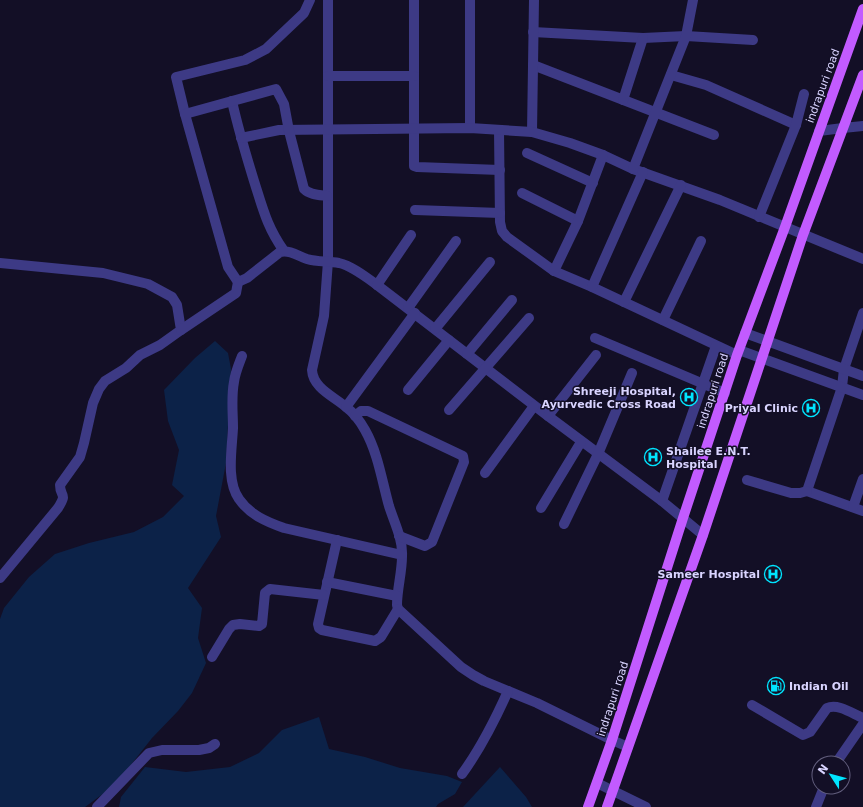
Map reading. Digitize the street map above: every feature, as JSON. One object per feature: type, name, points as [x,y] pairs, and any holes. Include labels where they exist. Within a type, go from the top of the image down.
[{"type":"main road","name":"indrapuri road","points":[[588,807],[612,740],[738,352],[785,227],[863,10]]},
{"type":"main road","points":[[607,807],[703,535],[803,235],[863,75]]},
{"type":"street","points":[[0,578],[64,500],[60,485],[80,457],[93,403],[99,389],[105,381],[126,368],[140,355],[160,345],[236,293],[238,282],[228,268],[176,77],[245,60],[266,49],[304,13],[310,0]]},
{"type":"street","points":[[328,0],[328,261],[324,316],[312,376],[317,385],[346,407],[355,416],[365,431],[374,451],[389,507],[399,536],[402,555],[397,596],[398,609],[462,667],[484,681],[628,746]]},
{"type":"street","points":[[414,0],[414,166],[500,170]]},
{"type":"street","points":[[470,0],[470,128]]},
{"type":"street","points":[[532,132],[534,0]]},
{"type":"street","points":[[592,287],[638,170],[656,112],[686,36],[693,0]]},
{"type":"street","points":[[534,32],[643,38],[686,36],[753,40]]},
{"type":"street","points":[[623,100],[643,38]]},
{"type":"street","points":[[533,65],[714,135]]},
{"type":"street","points":[[671,75],[706,85],[796,125]]},
{"type":"street","points":[[328,76],[414,76]]},
{"type":"street","points":[[185,114],[276,89],[284,104],[289,131],[304,188],[307,192],[312,194],[328,196]]},
{"type":"street","points":[[759,216],[796,125],[804,94]]},
{"type":"street","points":[[232,101],[241,138],[267,223],[274,237],[284,251]]},
{"type":"street","points":[[819,132],[863,126]]},
{"type":"street","points":[[241,138],[279,130],[414,130],[470,128],[532,132],[570,143],[603,155],[638,170],[681,185],[759,216],[863,259]]},
{"type":"street","points":[[499,130],[500,213],[502,231],[507,237],[554,271],[592,287],[716,346],[762,358],[863,395]]},
{"type":"street","points":[[527,153],[593,183]]},
{"type":"street","points":[[554,271],[578,221],[603,155]]},
{"type":"street","points":[[624,302],[681,185]]},
{"type":"street","points":[[522,193],[578,221]]},
{"type":"street","points":[[415,210],[500,213]]},
{"type":"street","points":[[377,285],[411,235]]},
{"type":"street","points":[[346,407],[456,241]]},
{"type":"street","points":[[663,320],[701,241]]},
{"type":"street","points":[[238,282],[247,278],[280,252],[284,251],[307,259],[340,263],[349,267],[377,285],[581,442],[662,501],[703,535]]},
{"type":"street","points":[[435,330],[490,262]]},
{"type":"street","points":[[0,263],[103,273],[148,284],[172,297],[177,305],[181,330]]},
{"type":"street","points":[[467,354],[512,300]]},
{"type":"street","points":[[449,410],[529,318]]},
{"type":"street","points":[[807,491],[842,387],[844,369],[862,319]]},
{"type":"street","points":[[745,333],[863,376]]},
{"type":"street","points":[[596,338],[725,393]]},
{"type":"street","points":[[408,390],[449,340]]},
{"type":"street","points":[[662,501],[716,346]]},
{"type":"street","points":[[548,416],[596,355]]},
{"type":"street","points":[[242,356],[234,382],[233,428],[230,455],[232,482],[238,498],[246,508],[268,522],[284,528],[402,555]]},
{"type":"street","points":[[564,524],[598,454],[632,374]]},
{"type":"street","points":[[485,473],[534,406]]},
{"type":"street","points":[[355,416],[361,411],[368,411],[463,456],[464,458],[464,462],[432,542],[425,546],[399,536]]},
{"type":"street","points":[[541,508],[581,442]]},
{"type":"street","points":[[853,507],[863,479]]},
{"type":"street","points":[[747,480],[796,494],[807,491],[863,511]]},
{"type":"street","points":[[337,540],[318,624],[319,628],[322,630],[375,641],[380,637],[398,609]]},
{"type":"street","points":[[328,582],[397,596]]},
{"type":"street","points":[[212,658],[229,629],[233,625],[240,624],[259,626],[262,624],[265,594],[268,590],[324,595]]},
{"type":"street","points":[[462,774],[482,745],[508,691]]},
{"type":"street","points":[[752,706],[804,735],[810,732],[827,708],[832,706],[837,706],[863,718]]},
{"type":"street","points":[[842,755],[863,724]]},
{"type":"street","points":[[98,805],[149,753],[162,750],[199,750],[215,744]]},
{"type":"street","points":[[597,783],[636,804],[646,807]]},
{"type":"street","points":[[816,807],[821,795]]},
{"type":"water","points":[[215,341],[228,353],[231,369],[226,463],[216,516],[221,537],[188,588],[202,608],[198,638],[206,663],[192,693],[178,711],[152,738],[115,785],[85,807],[0,807],[0,619],[4,608],[29,577],[55,554],[89,543],[134,532],[163,517],[184,496],[172,485],[179,450],[168,421],[164,390],[195,358]]},
{"type":"water","points":[[319,717],[329,749],[365,757],[400,768],[447,776],[462,782],[455,794],[438,804],[436,807],[119,807],[121,797],[145,767],[186,772],[230,767],[259,753],[282,730]]},
{"type":"water","points":[[500,767],[526,797],[532,807],[463,807]]},
{"type":"place","name":"Shreeji Hospital, Ayurvedic Cross Road","points":[[689,397]]},
{"type":"place","name":"Priyal Clinic","points":[[811,408]]},
{"type":"place","name":"Shailee E.N.T. Hospital","points":[[653,457]]},
{"type":"place","name":"Sameer Hospital","points":[[773,574]]},
{"type":"place","name":"Indian Oil","points":[[776,686]]}]
